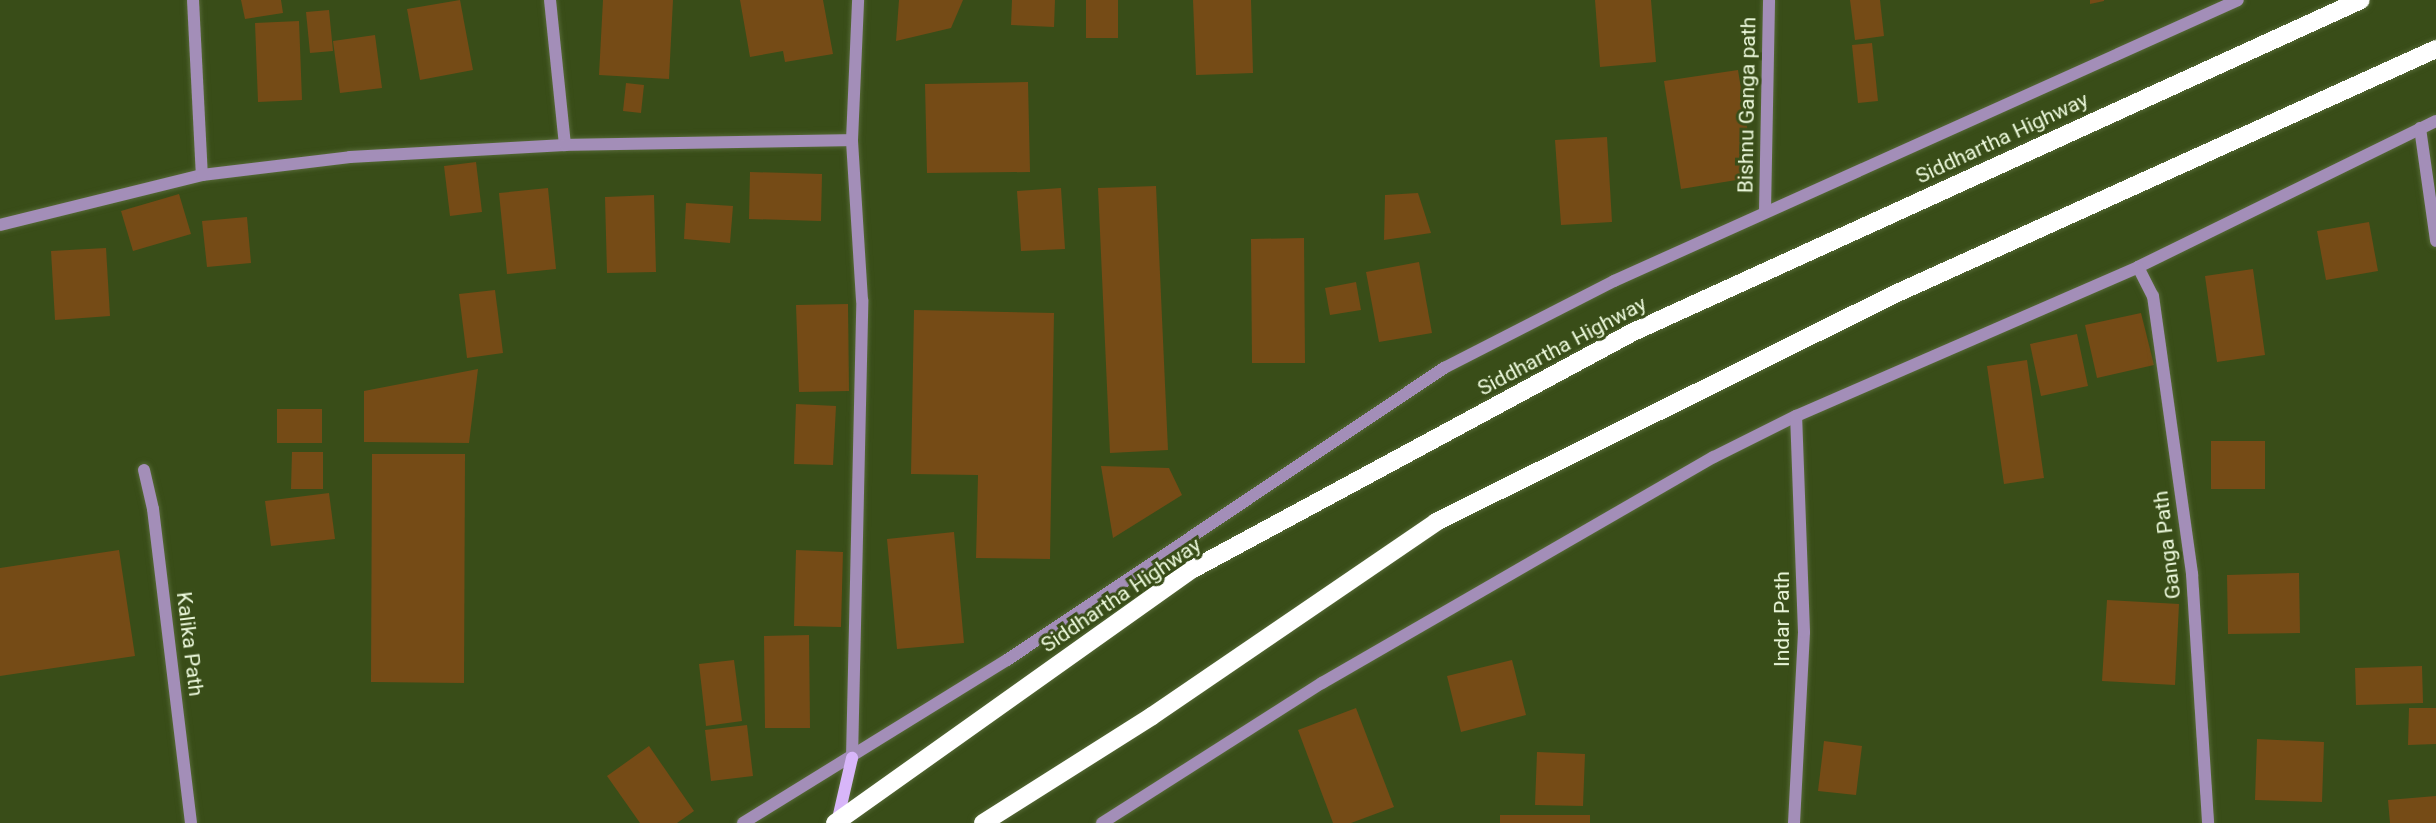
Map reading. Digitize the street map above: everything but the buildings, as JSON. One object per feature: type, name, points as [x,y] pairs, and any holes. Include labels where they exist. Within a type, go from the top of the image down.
[{"type":"highway","name":"Siddhartha Highway","points":[[836,823],[1193,569],[1631,333],[2361,0]]},
{"type":"highway","points":[[983,823],[1152,716],[1436,522],[1884,300],[2436,49]]},
{"type":"street","points":[[193,0],[202,175]]},
{"type":"street","points":[[550,0],[565,144]]},
{"type":"street","points":[[836,823],[852,758],[862,300],[852,140],[858,0]]},
{"type":"street","name":"Bishnu Ganga path","points":[[1765,211],[1768,0]]},
{"type":"street","points":[[743,823],[852,758],[1007,660],[1444,368],[1614,280],[2238,0]]},
{"type":"street","points":[[1102,823],[1322,683],[1714,457],[1796,416],[2138,267],[2436,121]]},
{"type":"street","points":[[2420,128],[2436,241]]},
{"type":"street","points":[[0,225],[202,175],[350,157],[565,144],[852,140]]},
{"type":"street","name":"Ganga Path","points":[[2138,267],[2153,296],[2192,574],[2208,823]]},
{"type":"street","name":"Indar Path","points":[[1794,823],[1804,633],[1796,416]]},
{"type":"street","name":"Kalika Path","points":[[144,470],[153,509],[191,823]]}]
